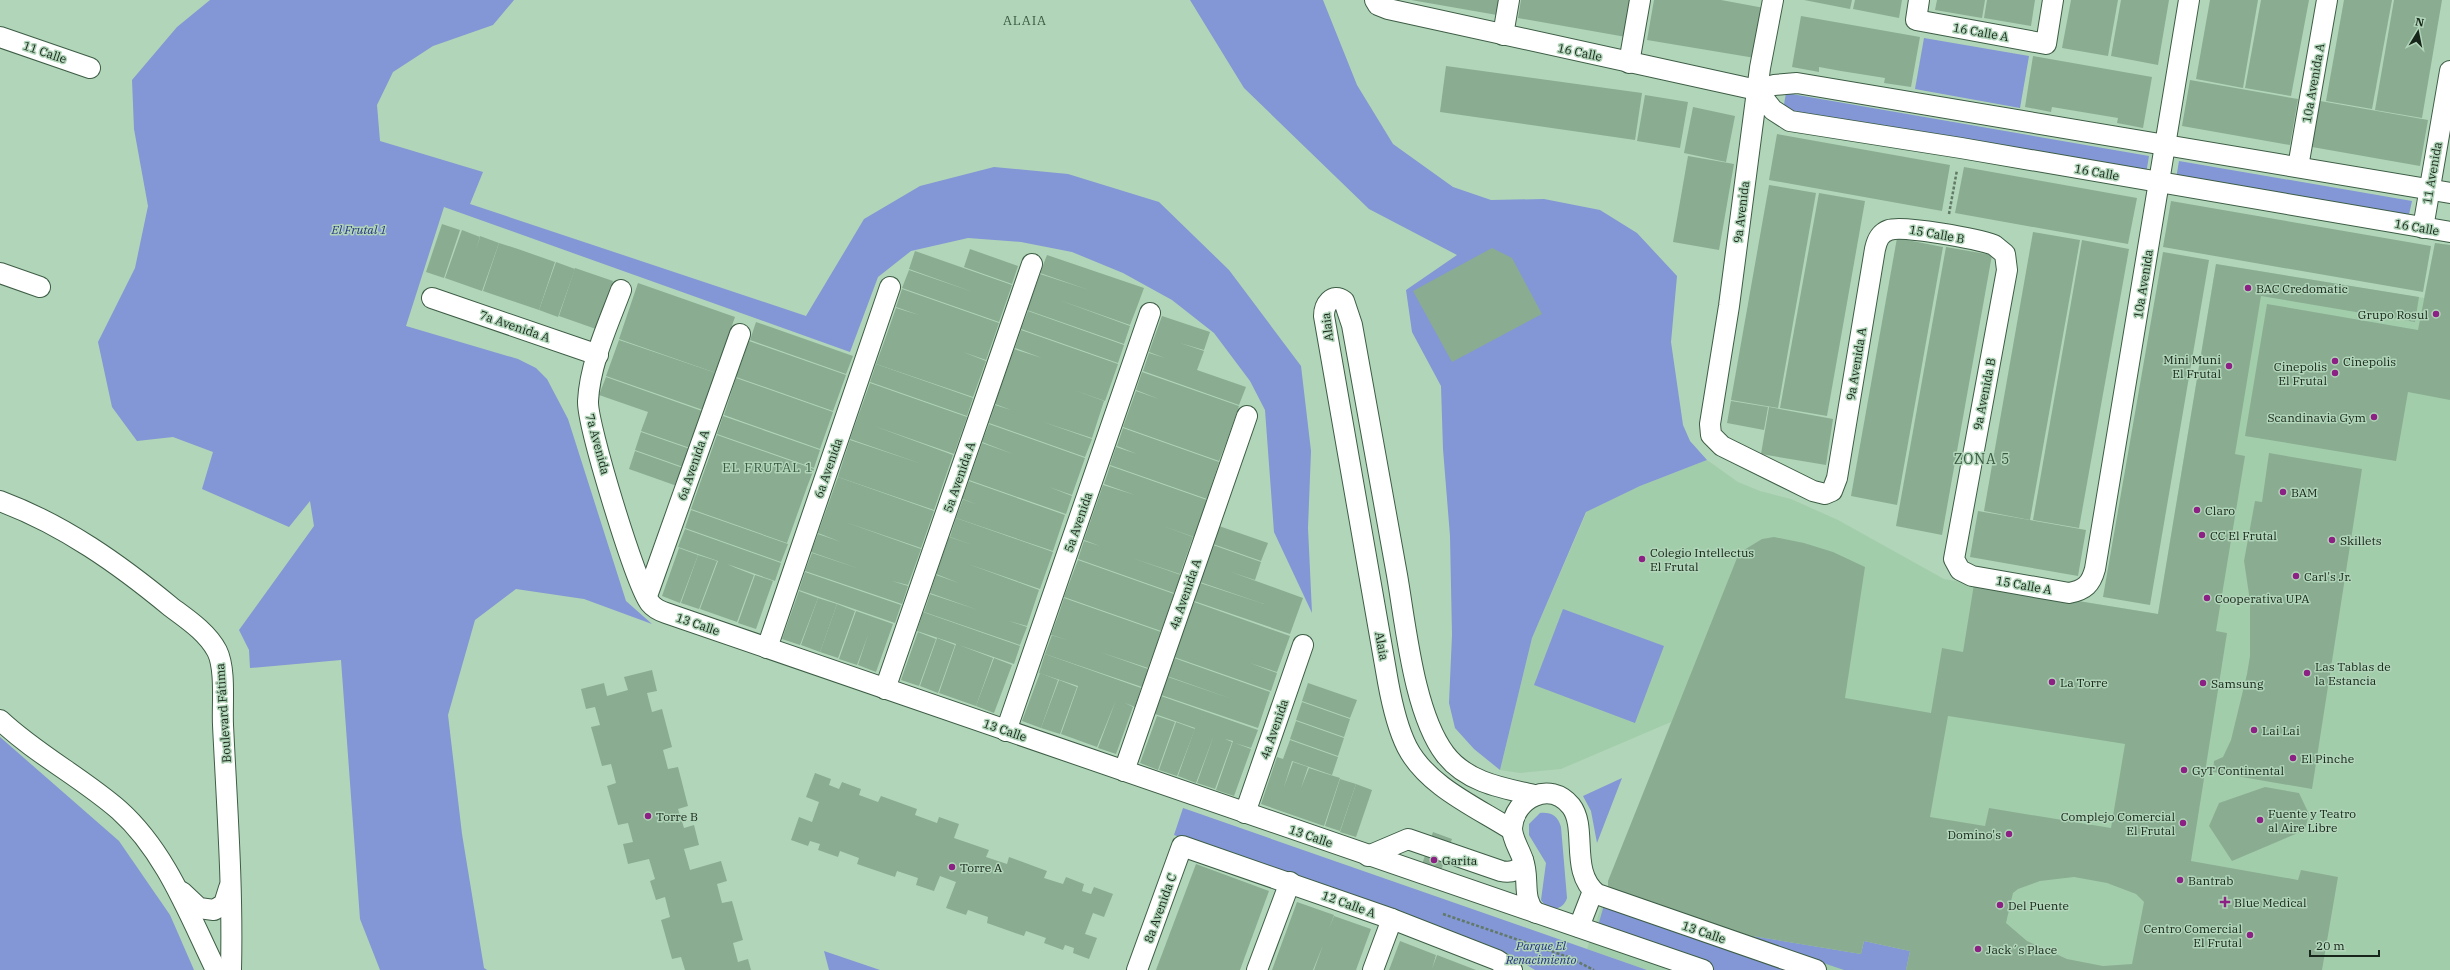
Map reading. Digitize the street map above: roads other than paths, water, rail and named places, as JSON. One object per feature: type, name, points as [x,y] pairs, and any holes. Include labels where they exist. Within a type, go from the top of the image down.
[{"type":"street","name":"16 Calle","points":[[1375,0],[1382,7],[1629,63],[1757,90],[1774,85],[1797,83],[2450,193]]},
{"type":"street","points":[[1503,35],[1509,0]]},
{"type":"street","points":[[1629,63],[1640,0]]},
{"type":"street","name":"9a Avenida","points":[[1773,0],[1757,90],[1729,306],[1710,424],[1714,438],[1727,448],[1813,491],[1824,494]]},
{"type":"street","name":"16 Calle A","points":[[1920,0],[1916,20],[2046,44],[2053,0]]},
{"type":"street","name":"10a Avenida","points":[[2095,569],[2189,0]]},
{"type":"street","name":"10a Avenida A","points":[[2298,167],[2327,0]]},
{"type":"street","name":"11 Calle","points":[[0,37],[90,68]]},
{"type":"street","name":"11 Avenida","points":[[2423,228],[2450,71]]},
{"type":"street","name":"16 Calle","points":[[1757,90],[1773,110],[1790,121],[1961,148],[2450,232]]},
{"type":"street","name":"15 Calle B","points":[[1885,232],[1896,228],[1907,229],[1990,243]]},
{"type":"street","name":"9a Avenida A","points":[[1824,494],[1834,488],[1838,478],[1875,249],[1880,236],[1885,232]]},
{"type":"street","name":"9a Avenida B","points":[[1954,553],[2007,270],[2007,261],[2003,252],[1990,243]]},
{"type":"street","name":"5a Avenida A","points":[[885,689],[1032,264]]},
{"type":"street","points":[[0,273],[40,287]]},
{"type":"street","name":"6a Avenida","points":[[767,648],[890,287]]},
{"type":"street","name":"7a Avenida","points":[[621,290],[598,354],[588,394],[590,420],[631,559],[647,596]]},
{"type":"street","name":"7a Avenida A","points":[[432,298],[598,354]]},
{"type":"street","name":"Alaia","points":[[1512,830],[1439,784],[1423,768],[1408,748],[1394,713],[1355,505],[1324,316],[1324,306],[1331,300],[1339,299],[1344,301],[1352,325],[1410,646],[1427,723],[1446,756],[1465,772],[1489,784],[1534,795]]},
{"type":"street","name":"5a Avenida","points":[[1006,731],[1150,313]]},
{"type":"street","name":"6a Avenida A","points":[[647,596],[740,334]]},
{"type":"street","name":"4a Avenida A","points":[[1124,771],[1246,416]]},
{"type":"street","name":"Boulevard Fátima","points":[[0,501],[50,522],[116,564],[204,634],[217,651],[221,670],[230,883],[231,970]]},
{"type":"street","name":"15 Calle A","points":[[1954,553],[1956,565],[1972,576],[2069,593],[2088,586],[2095,569]]},
{"type":"street","name":"13 Calle","points":[[647,596],[650,603],[666,613],[1368,856],[1703,970]]},
{"type":"street","name":"4a Avenida","points":[[1245,813],[1303,645]]},
{"type":"street","points":[[0,720],[31,747],[119,810],[149,844],[170,876],[192,903],[206,910],[218,909],[224,904],[230,883]]},
{"type":"street","points":[[1536,913],[1530,906],[1526,897],[1528,876],[1512,830],[1517,811],[1522,804],[1534,795],[1546,793],[1553,795],[1571,807],[1576,818],[1585,882],[1593,891],[1579,928]]},
{"type":"street","points":[[1368,856],[1408,839],[1501,871],[1514,871],[1520,868],[1523,860]]},
{"type":"street","name":"12 Calle A","points":[[1182,846],[1290,882],[1392,919],[1501,967]]},
{"type":"street","name":"8a Avenida C","points":[[1137,970],[1182,846]]},
{"type":"street","points":[[170,876],[216,970]]},
{"type":"street","points":[[1257,970],[1290,882]]},
{"type":"street","name":"13 Calle","points":[[1593,891],[1606,898],[1816,970]]},
{"type":"street","points":[[1373,970],[1392,919]]},
{"type":"place","name":"BAC Credomatic","points":[[2248,288]]},
{"type":"place","name":"Grupo Rosul","points":[[2436,314]]},
{"type":"place","name":"Cinepolis","points":[[2335,361]]},
{"type":"place","name":"Mini Muni El Frutal","points":[[2229,366]]},
{"type":"place","name":"Cinepolis El Frutal","points":[[2335,373]]},
{"type":"place","name":"Scandinavia Gym","points":[[2374,417]]},
{"type":"place","name":"BAM","points":[[2283,492]]},
{"type":"place","name":"Claro","points":[[2197,510]]},
{"type":"place","name":"CC El Frutal","points":[[2202,535]]},
{"type":"place","name":"Skillets","points":[[2332,540]]},
{"type":"place","name":"Colegio Intellectus El Frutal","points":[[1642,559]]},
{"type":"place","name":"Carl's Jr.","points":[[2296,576]]},
{"type":"place","name":"Cooperativa UPA","points":[[2207,598]]},
{"type":"place","name":"Las Tablas de la Estancia","points":[[2307,673]]},
{"type":"place","name":"La Torre","points":[[2052,682]]},
{"type":"place","name":"Samsung","points":[[2203,683]]},
{"type":"place","name":"Lai Lai","points":[[2254,730]]},
{"type":"place","name":"El Pinche","points":[[2293,758]]},
{"type":"place","name":"GyT Continental","points":[[2184,770]]},
{"type":"place","name":"Torre B","points":[[648,816]]},
{"type":"place","name":"Fuente y Teatro al Aire Libre","points":[[2260,820]]},
{"type":"place","name":"Complejo Comercial El Frutal","points":[[2183,823]]},
{"type":"place","name":"Domino's","points":[[2009,834]]},
{"type":"place","name":"Garita","points":[[1434,860]]},
{"type":"place","name":"Torre A","points":[[952,867]]},
{"type":"place","name":"Bantrab","points":[[2180,880]]},
{"type":"place","name":"Blue Medical","points":[[2225,902]]},
{"type":"place","name":"Del Puente","points":[[2000,905]]},
{"type":"place","name":"Centro Comercial El Frutal","points":[[2250,935]]},
{"type":"place","name":"Jack´s Place","points":[[1978,949]]},
{"type":"district","name":"ALAIA","points":[[1025,20]]},
{"type":"district","name":"ZONA 5","points":[[1982,459]]},
{"type":"district","name":"EL FRUTAL 1","points":[[768,467]]},
{"type":"park label","name":"El Frutal 1","points":[[359,229]]},
{"type":"park label","name":"Parque El Renacimiento","points":[[1541,952]]}]
